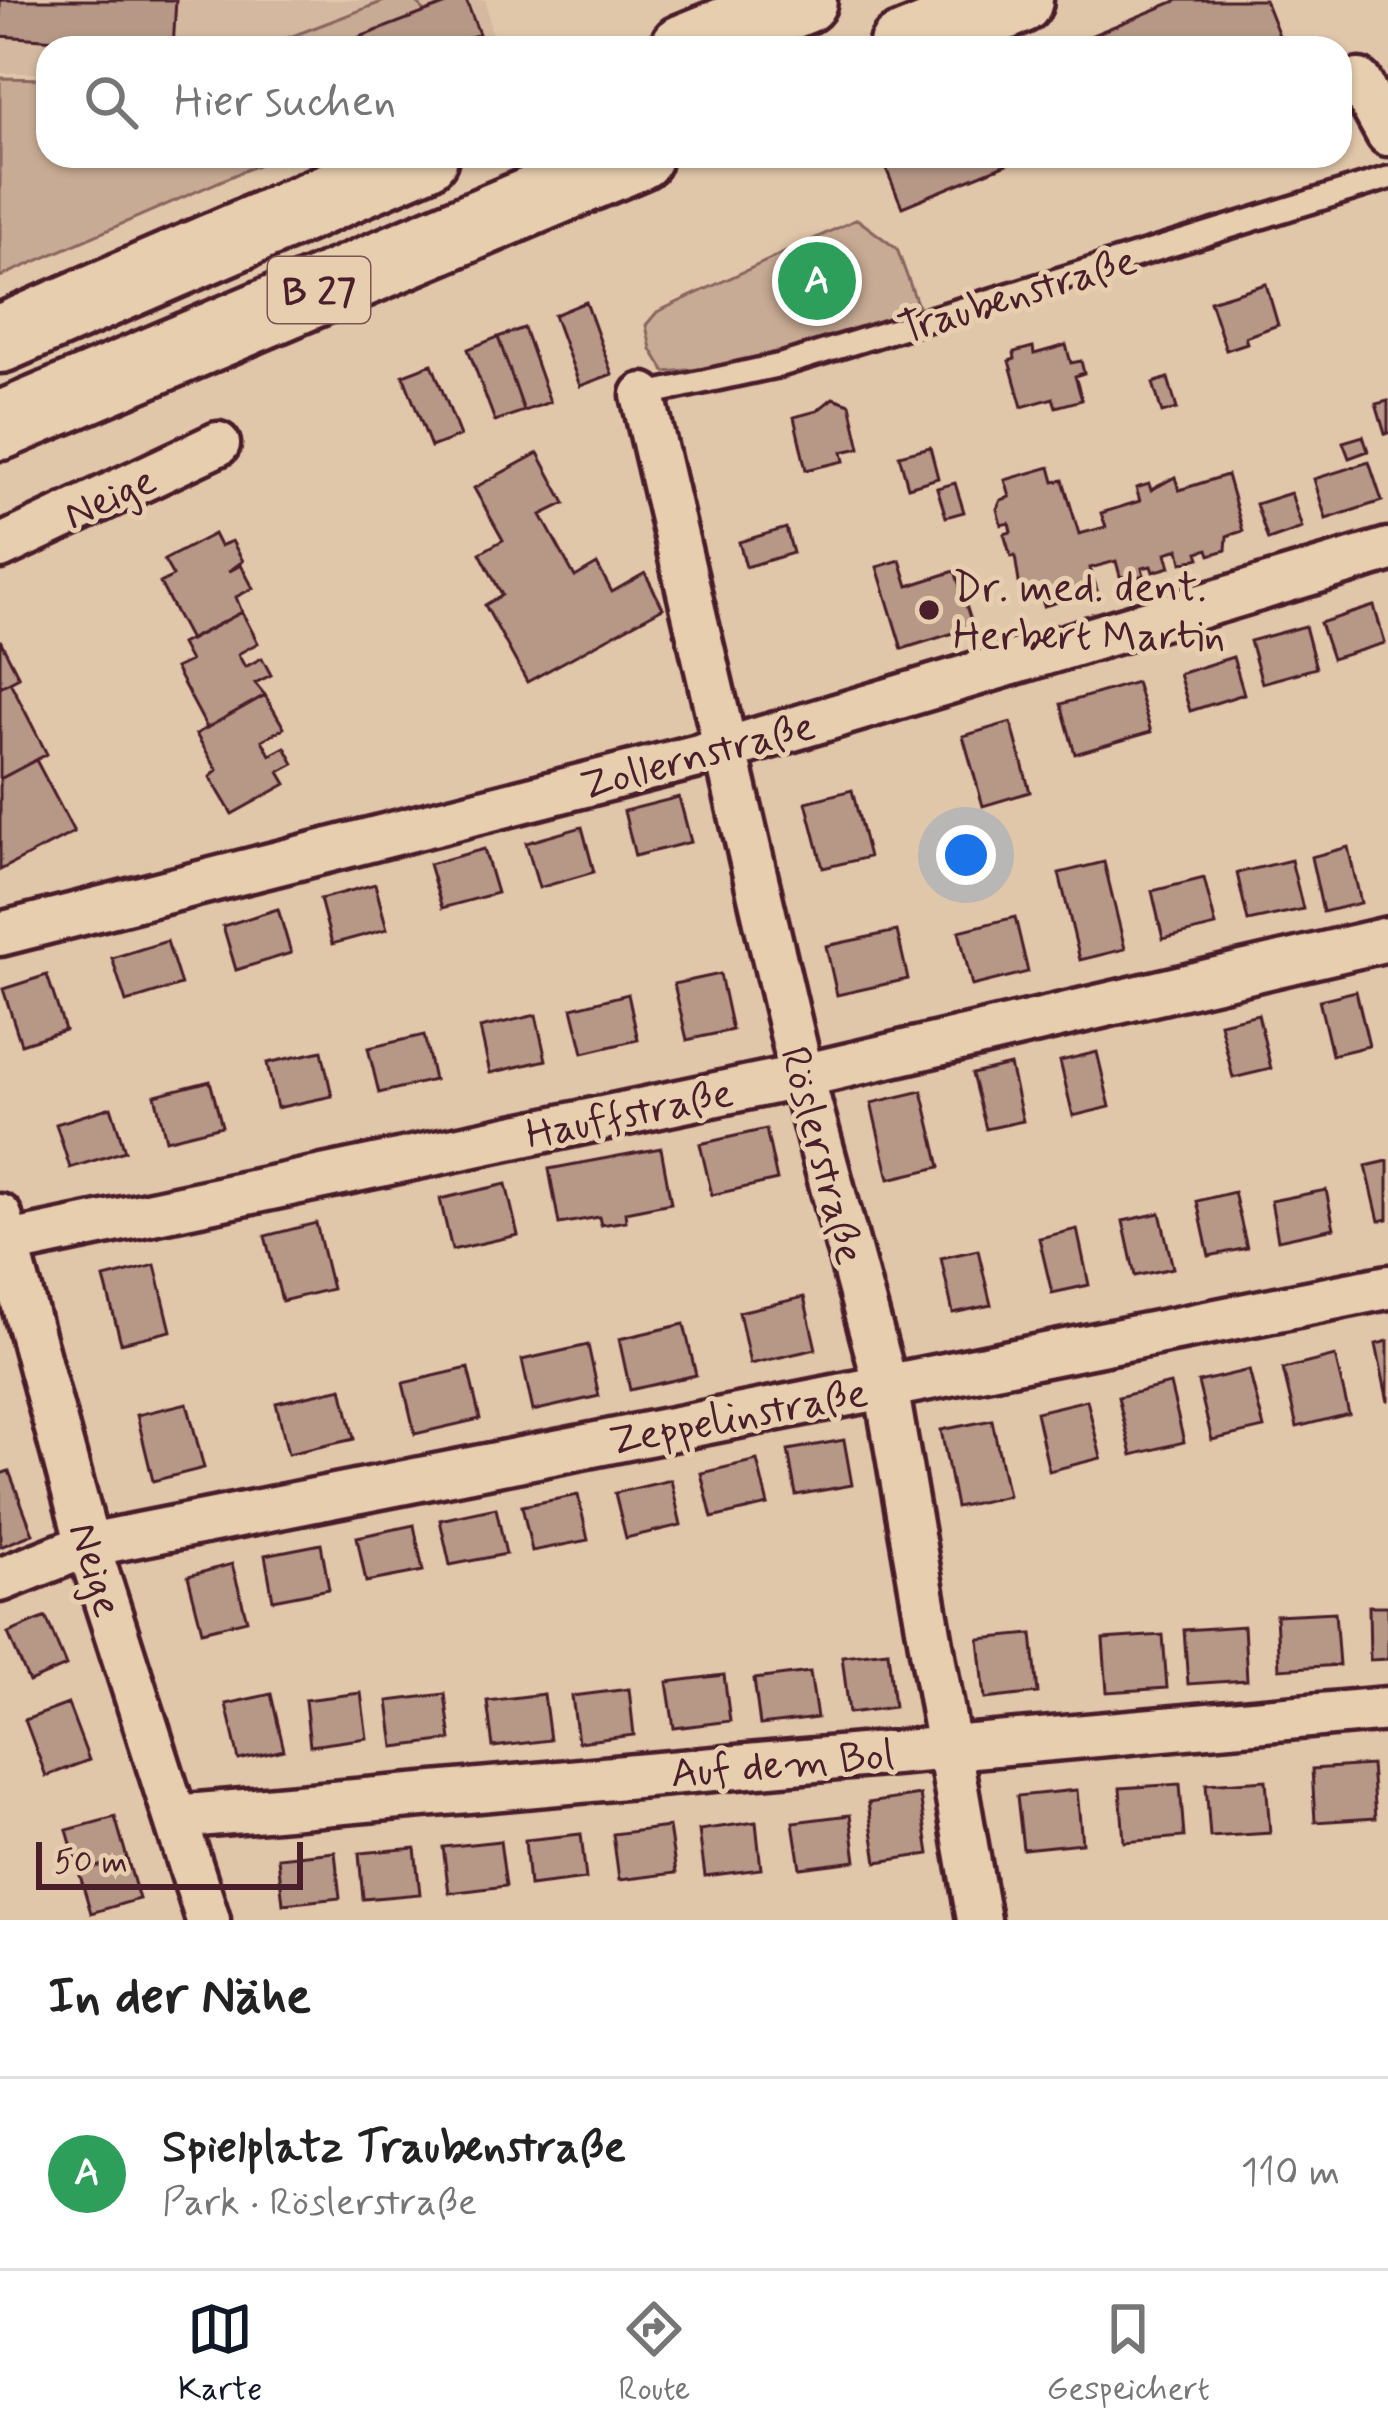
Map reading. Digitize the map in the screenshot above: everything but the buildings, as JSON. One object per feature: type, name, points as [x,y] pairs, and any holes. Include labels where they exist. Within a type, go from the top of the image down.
[{"type":"highway","points":[[714,36],[803,0]]},
{"type":"highway","points":[[931,36],[1018,0]]},
{"type":"highway","name":"B 27","points":[[0,339],[396,168]]},
{"type":"highway","name":"B 27","points":[[0,426],[610,168]]},
{"type":"street","points":[[1359,81],[1388,134]]},
{"type":"street","name":"Röslerstraße","points":[[643,394],[802,1076],[886,1386],[979,1920]]},
{"type":"street","name":"Neige","points":[[0,547],[218,444]]},
{"type":"street","name":"Zollernstraße","points":[[0,934],[727,749],[1388,550]]},
{"type":"street","name":"Hauffstraße","points":[[3,1234],[802,1076],[1388,939]]},
{"type":"street","name":"Neige","points":[[3,1234],[88,1545],[208,1920]]},
{"type":"street","name":"Zeppelinstraße","points":[[0,1580],[88,1545],[1388,1287]]},
{"type":"street","name":"Auf dem Bol","points":[[176,1817],[1388,1709]]},
{"type":"lane","name":"Traubenstraße","points":[[643,394],[781,365],[1388,178]]},
{"type":"shaded area","points":[[0,0],[486,0],[492,36],[36,36],[36,73],[0,73]]},
{"type":"shaded area","points":[[387,0],[416,0],[440,36],[292,36]]},
{"type":"shaded area","points":[[0,78],[36,79],[36,168],[250,168],[0,277]]},
{"type":"shaded area","points":[[857,219],[897,249],[922,317],[732,366],[665,372],[651,349],[646,325],[657,312]]},
{"type":"place","name":"Spielplatz Traubenstraße","points":[[817,281]]},
{"type":"place","name":"Dr. med. dent. Herbert Martin","points":[[929,610]]}]
